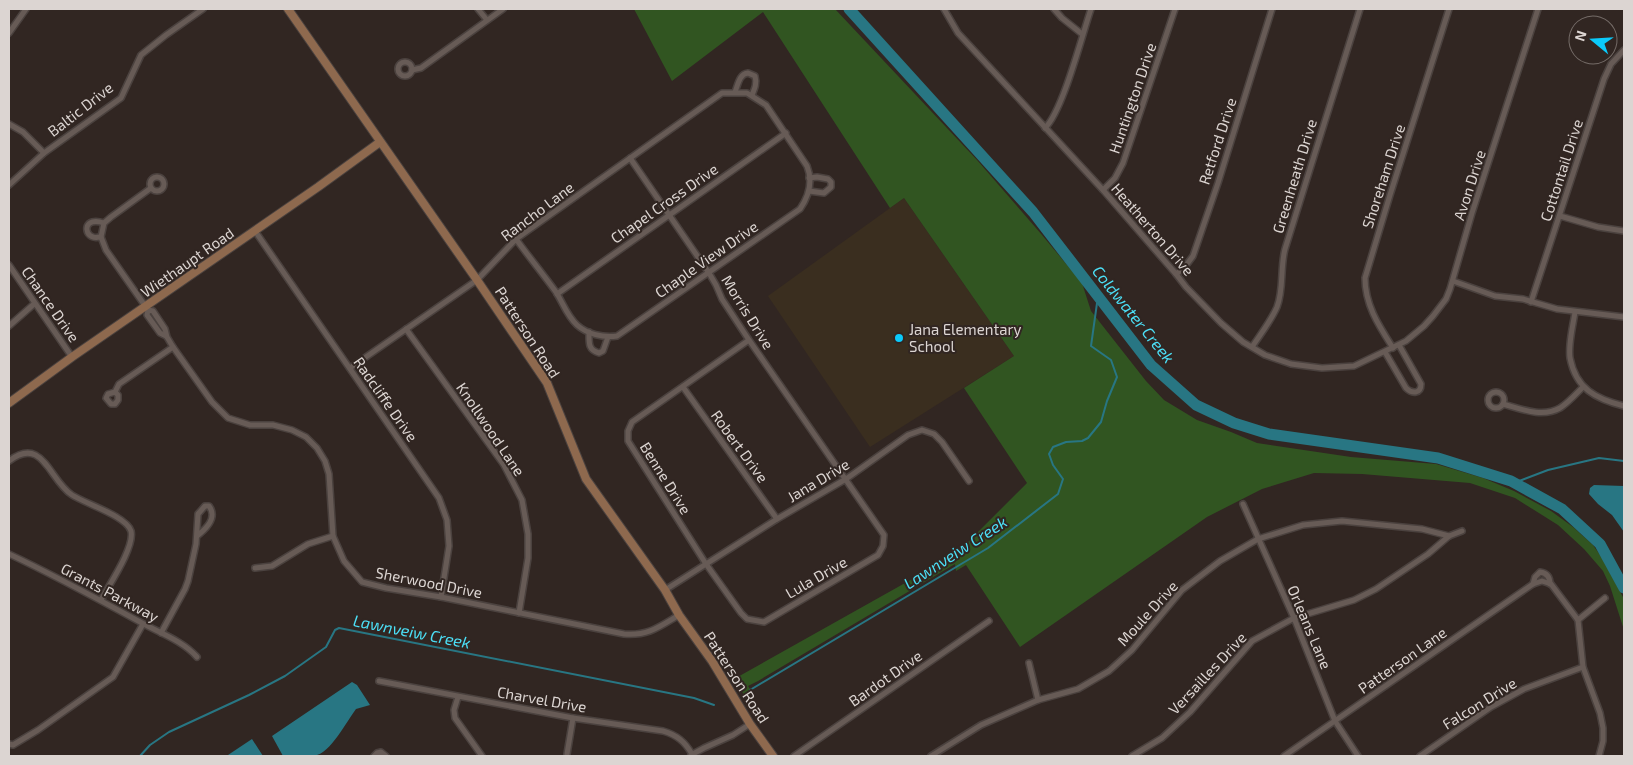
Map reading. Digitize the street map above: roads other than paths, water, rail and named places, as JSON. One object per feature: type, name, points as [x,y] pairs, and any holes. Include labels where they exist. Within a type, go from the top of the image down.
[{"type":"main road","name":"Patterson Road","points":[[288,9],[547,383],[586,479],[665,590],[679,614],[712,661],[750,724],[773,756]]},
{"type":"main road","name":"Wiethaupt Road","points":[[9,403],[72,357],[147,308],[380,142]]},
{"type":"street","points":[[9,33],[26,9]]},
{"type":"street","name":"Baltic Drive","points":[[9,185],[44,153],[121,98],[141,55],[203,9]]},
{"type":"street","points":[[478,9],[487,20]]},
{"type":"street","points":[[412,70],[421,68],[503,9]]},
{"type":"street","name":"Heatherton Drive","points":[[944,9],[958,33],[1103,190],[1186,287],[1221,323],[1243,342],[1265,355],[1291,364],[1322,368],[1354,366],[1392,348]]},
{"type":"street","points":[[1054,9],[1082,34]]},
{"type":"street","points":[[1045,128],[1054,117],[1091,9]]},
{"type":"street","name":"Huntington Drive","points":[[1103,190],[1115,178],[1123,163],[1175,9]]},
{"type":"street","name":"Retford Drive","points":[[1176,274],[1184,268],[1193,256],[1272,9]]},
{"type":"street","name":"Greenheath Drive","points":[[1252,347],[1277,307],[1285,249],[1360,9]]},
{"type":"street","name":"Shoreham Drive","points":[[1392,348],[1369,306],[1365,289],[1365,278],[1450,9]]},
{"type":"street","name":"Avon Drive","points":[[1392,348],[1414,335],[1433,316],[1446,299],[1538,9]]},
{"type":"street","name":"Cottontail Drive","points":[[1531,302],[1604,79],[1611,64],[1624,50]]},
{"type":"street","points":[[735,92],[740,78],[745,73],[755,76],[756,86],[750,94],[766,105],[807,166],[810,172],[809,178],[809,191],[824,194],[831,188],[831,182],[828,179],[809,178]]},
{"type":"street","name":"Rancho Lane","points":[[350,368],[477,280],[516,239],[722,92],[750,94]]},
{"type":"street","points":[[9,124],[23,132],[44,153]]},
{"type":"street","name":"Chapel Cross Drive","points":[[556,294],[786,133]]},
{"type":"street","name":"Morris Drive","points":[[630,158],[709,273],[722,299],[749,340],[846,479]]},
{"type":"street","name":"Sherwood Drive","points":[[151,188],[104,223],[96,220],[91,221],[88,224],[88,234],[92,237],[101,237],[106,250],[147,308],[147,315],[160,333],[166,336],[212,402],[228,418],[250,424],[292,430],[306,437],[316,448],[329,474],[333,536],[344,561],[362,582],[624,634],[638,635],[656,629],[679,614]]},
{"type":"street","name":"Chaple View Drive","points":[[589,332],[590,348],[593,352],[599,353],[603,351],[608,337],[617,336],[800,208],[806,200],[809,191]]},
{"type":"street","points":[[1560,216],[1598,227],[1624,231]]},
{"type":"street","points":[[101,237],[104,223]]},
{"type":"street","name":"Radcliffe Drive","points":[[255,231],[439,498],[447,520],[449,546],[441,597]]},
{"type":"street","points":[[516,239],[556,294],[571,319],[589,332],[608,337]]},
{"type":"street","name":"Chance Drive","points":[[9,265],[72,357]]},
{"type":"street","points":[[1453,281],[1495,296],[1523,299],[1575,312],[1624,317]]},
{"type":"street","points":[[9,326],[34,304]]},
{"type":"street","points":[[1575,312],[1570,348],[1570,358],[1575,373],[1583,387],[1598,398],[1624,406]]},
{"type":"street","name":"Knollwood Lane","points":[[406,329],[504,465],[522,500],[528,534],[528,558],[519,613]]},
{"type":"street","name":"Benne Drive","points":[[706,564],[628,441],[628,431],[632,422],[749,340]]},
{"type":"street","points":[[1385,352],[1406,388],[1410,392],[1415,393],[1421,388],[1421,384],[1398,345]]},
{"type":"street","points":[[114,392],[119,384],[173,346]]},
{"type":"street","name":"Robert Drive","points":[[683,387],[777,519]]},
{"type":"street","points":[[1503,404],[1536,413],[1554,410],[1561,407],[1583,387]]},
{"type":"street","name":"Jana Drive","points":[[665,590],[777,519],[846,479],[908,435],[922,430],[934,434],[942,442],[969,481]]},
{"type":"street","points":[[9,461],[22,454],[36,454],[48,465],[64,489],[73,496],[120,520],[129,527],[131,537],[129,549],[101,600]]},
{"type":"street","name":"Lula Drive","points":[[706,564],[747,619],[764,622],[878,555],[884,535],[846,479]]},
{"type":"street","name":"Orleans Lane","points":[[1243,504],[1294,618],[1335,721],[1358,756]]},
{"type":"street","points":[[160,633],[188,581],[197,536],[198,514],[205,506],[209,506],[212,518],[208,527],[197,536]]},
{"type":"street","name":"Moule Drive","points":[[931,756],[981,725],[1038,700],[1078,689],[1109,671],[1132,650],[1182,590],[1220,561],[1258,539],[1303,525],[1342,521],[1422,529],[1449,536]]},
{"type":"street","name":"Versailles Drive","points":[[1132,756],[1162,738],[1190,712],[1252,641],[1294,618],[1354,600],[1376,589],[1428,554],[1449,536],[1462,531]]},
{"type":"street","points":[[256,568],[272,566],[308,544],[333,536]]},
{"type":"street","name":"Grants Parkway","points":[[9,554],[101,600],[187,648],[196,658]]},
{"type":"street","name":"Patterson Lane","points":[[1284,756],[1533,584],[1535,577],[1540,572],[1544,572],[1550,578],[1550,584],[1578,620]]},
{"type":"street","points":[[1533,584],[1542,581],[1550,584]]},
{"type":"street","points":[[1599,756],[1603,742],[1603,728],[1600,713],[1583,667],[1578,620],[1606,598]]},
{"type":"street","name":"Bardot Drive","points":[[794,756],[989,620]]},
{"type":"street","points":[[9,744],[13,745],[38,730],[113,677],[143,624]]},
{"type":"street","points":[[1029,663],[1038,700]]},
{"type":"street","name":"Falcon Drive","points":[[1420,756],[1491,707],[1516,694],[1583,667]]},
{"type":"street","name":"Charvel Drive","points":[[379,681],[574,718],[672,733],[686,745],[691,755]]},
{"type":"street","points":[[458,697],[454,710],[455,718],[482,756]]},
{"type":"street","points":[[567,754],[574,718]]},
{"type":"street","points":[[691,755],[733,735],[750,724]]},
{"type":"street","points":[[374,756],[376,753],[382,752],[386,756]]},
{"type":"water","points":[[1594,485],[1624,486],[1624,532],[1612,515],[1589,494],[1590,488]]},
{"type":"water","points":[[352,682],[357,685],[370,705],[356,709],[338,736],[320,754],[307,757],[283,756],[272,736]]},
{"type":"water","points":[[252,739],[263,756],[226,756],[228,755]]},
{"type":"waterway","name":"Coldwater Creek","points":[[849,9],[1033,212],[1151,365],[1196,405],[1234,423],[1269,434],[1438,458],[1511,481],[1562,509],[1600,544],[1624,588]]},
{"type":"waterway","name":"Lawnveiw Creek","points":[[750,690],[988,548],[1058,494],[1063,479],[1053,465],[1049,454],[1053,447],[1066,442],[1082,441],[1088,438],[1101,422],[1117,377],[1111,360],[1091,346],[1098,296]]},
{"type":"waterway","points":[[1514,483],[1548,470],[1599,458],[1624,461]]},
{"type":"waterway","name":"Lawnveiw Creek","points":[[140,756],[150,745],[169,732],[285,676],[326,647],[335,630],[339,628],[694,698],[714,705]]},
{"type":"place","name":"Jana Elementary School","points":[[899,338]]}]
